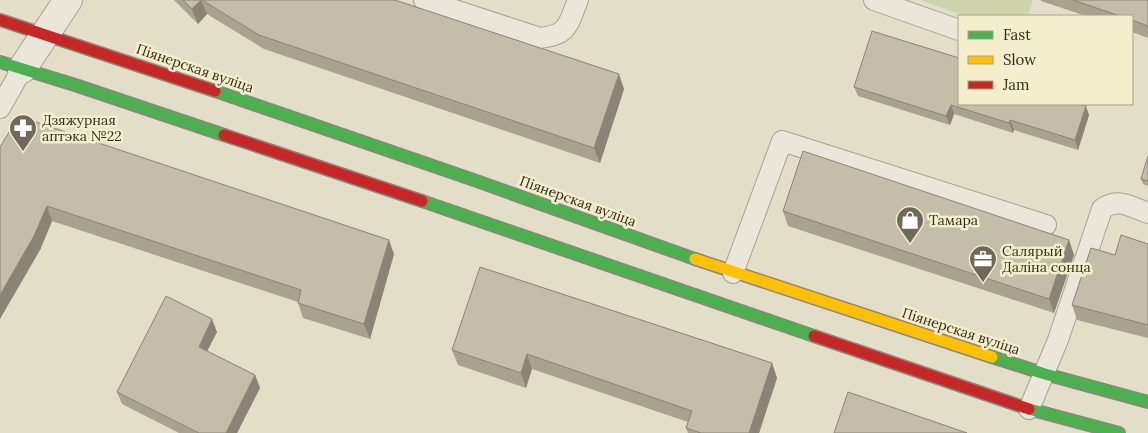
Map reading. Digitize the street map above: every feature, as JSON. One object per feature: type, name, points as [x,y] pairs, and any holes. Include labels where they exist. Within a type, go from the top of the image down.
[{"type":"main road","name":"Піянерская вуліца","points":[[0,20],[127,61],[462,176],[733,273],[1045,374],[1148,402]]},
{"type":"main road","points":[[11,66],[75,85],[1029,409],[1119,433]]},
{"type":"street","points":[[11,66],[46,36],[68,0]]},
{"type":"lane","points":[[424,0],[540,38],[556,36],[566,28],[578,0]]},
{"type":"lane","points":[[874,0],[958,30]]},
{"type":"lane","points":[[0,108],[11,66]]},
{"type":"lane","points":[[733,273],[782,141],[1046,225]]},
{"type":"lane","points":[[1029,409],[1058,340],[1102,209],[1110,203],[1122,203],[1148,213]]},
{"type":"green space","points":[[920,0],[1033,0],[1028,15],[962,15]]},
{"type":"building","points":[[183,0],[201,0],[192,9]]},
{"type":"building","points":[[202,0],[395,0],[619,74],[594,148],[259,35]]},
{"type":"building","points":[[1073,0],[1148,0],[1148,26],[1133,20],[1133,15],[1117,15]]},
{"type":"building","points":[[872,31],[958,58],[958,105],[1086,106],[1075,140],[1010,120],[1009,123],[951,105],[946,116],[854,87]]},
{"type":"building","points":[[36,122],[389,240],[364,324],[298,303],[301,290],[47,206],[34,236],[0,295],[0,147],[11,129]]},
{"type":"building","points":[[803,151],[1069,240],[1049,299],[783,211]]},
{"type":"building","points":[[1148,156],[1148,181],[1141,179]]},
{"type":"building","points":[[1121,235],[1148,244],[1148,325],[1072,305],[1091,248],[1115,255]]},
{"type":"building","points":[[480,267],[772,363],[749,433],[701,433],[686,428],[692,411],[527,354],[521,373],[452,350]]},
{"type":"building","points":[[166,296],[212,319],[199,347],[255,375],[226,433],[199,433],[117,392]]},
{"type":"building","points":[[848,392],[967,433],[834,433]]},
{"type":"traffic: fast","points":[[0,62],[224,135]]},
{"type":"traffic: fast","points":[[215,91],[471,179],[695,259]]},
{"type":"traffic: fast","points":[[422,201],[814,336]]},
{"type":"traffic: fast","points":[[992,357],[1045,374],[1148,402]]},
{"type":"traffic: fast","points":[[1029,409],[1119,433]]},
{"type":"traffic: slow","points":[[695,259],[992,357]]},
{"type":"traffic: jam","points":[[0,20],[215,91]]},
{"type":"traffic: jam","points":[[224,135],[422,201]]},
{"type":"traffic: jam","points":[[814,336],[1029,409]]},
{"type":"place","name":"Дзяжурная аптэка №22","points":[[23,152]]},
{"type":"place","name":"Тамара","points":[[910,244]]},
{"type":"place","name":"Салярый Даліна сонца","points":[[983,283]]}]
